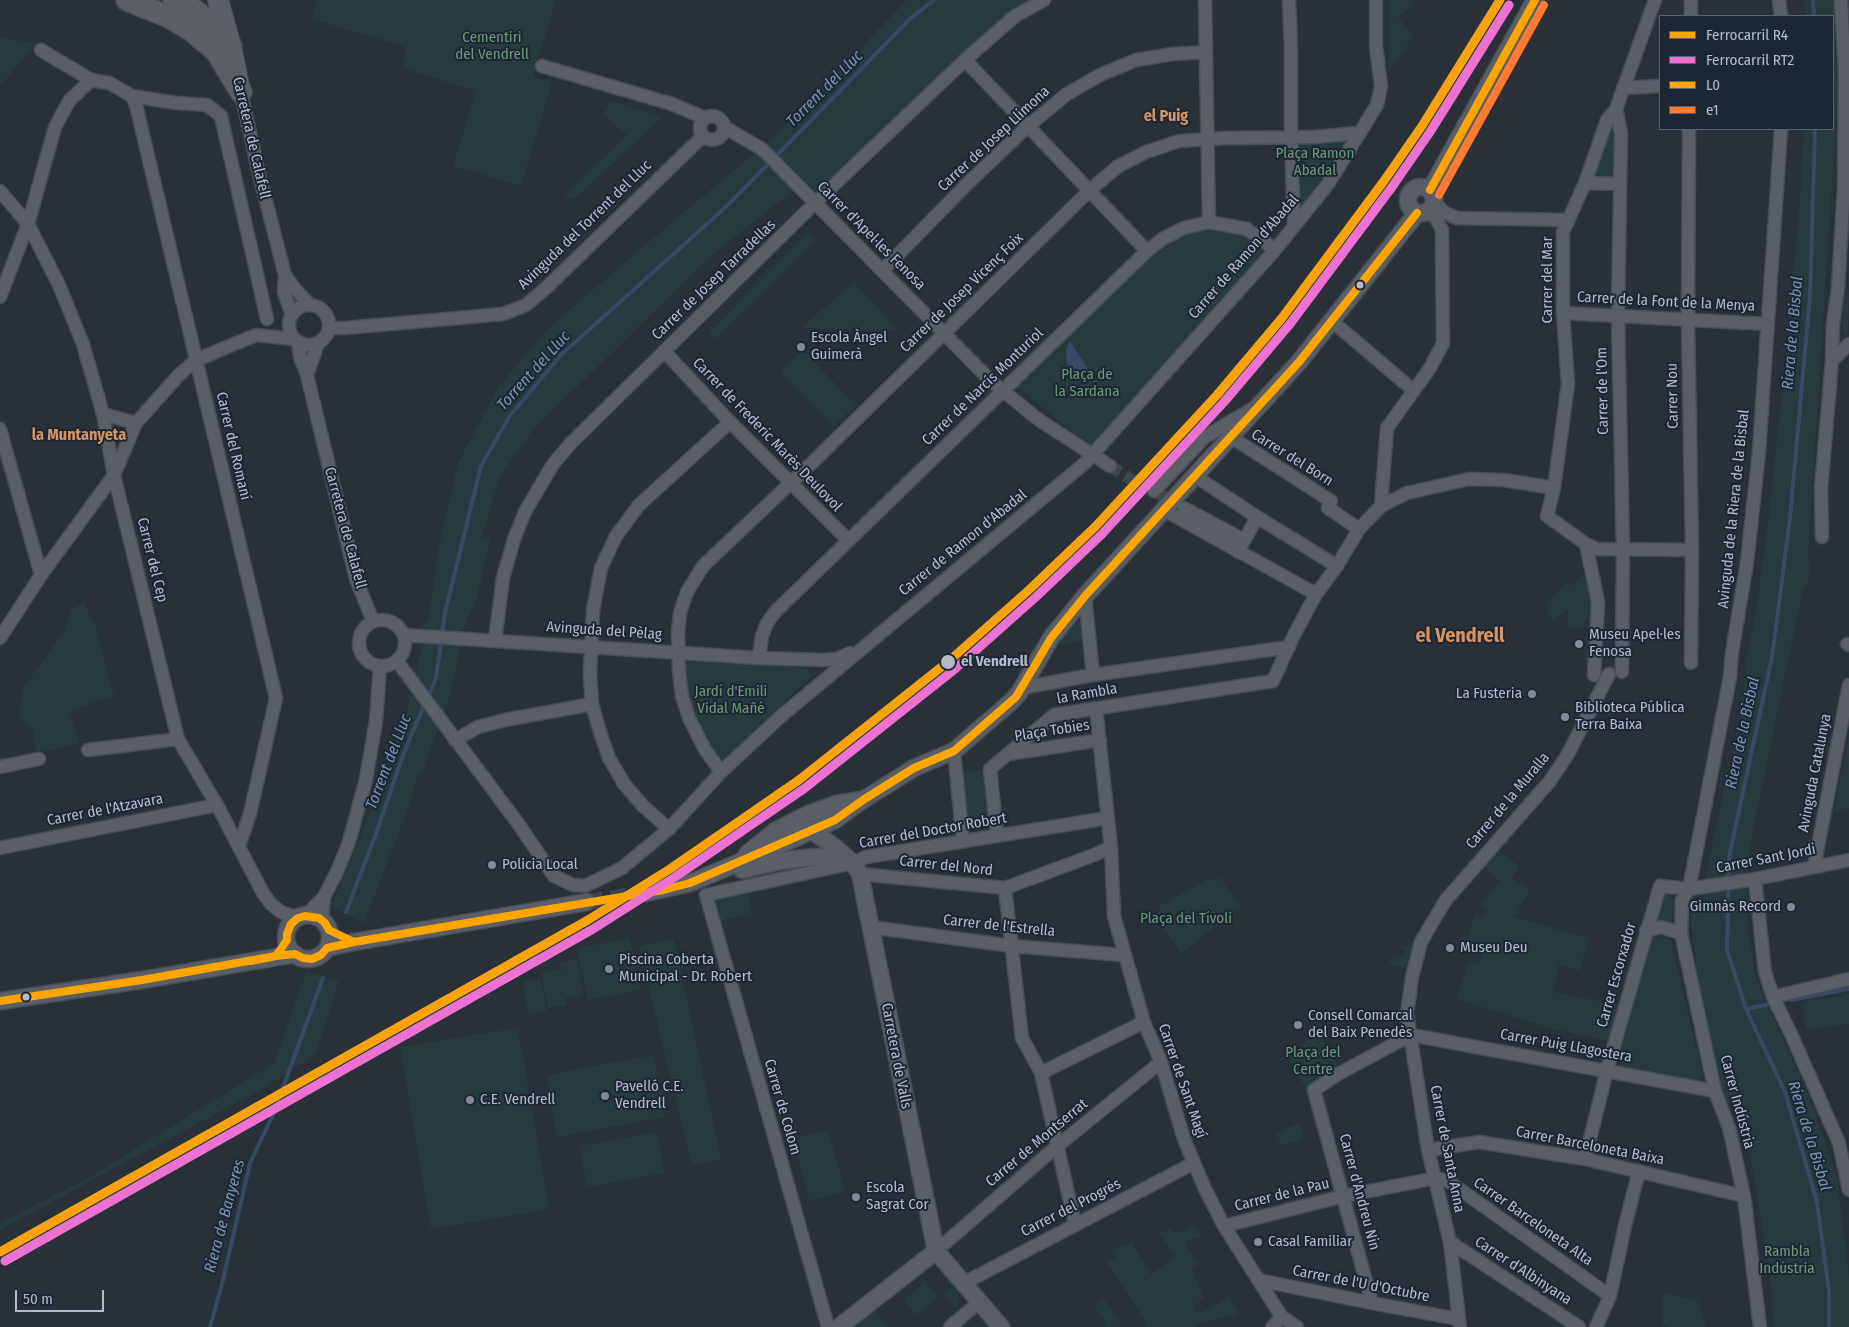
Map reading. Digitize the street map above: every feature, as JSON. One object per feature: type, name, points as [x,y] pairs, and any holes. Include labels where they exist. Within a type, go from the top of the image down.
[{"type":"highway","points":[[127,0],[169,17],[192,30],[216,51],[241,92]]},
{"type":"highway","points":[[174,0],[194,10],[214,25],[231,46]]},
{"type":"main road","name":"Carretera de Calafell","points":[[218,0],[241,92]]},
{"type":"street","name":"Carrer de Josep Tarradellas","points":[[495,640],[507,561],[521,521],[554,463],[571,443],[816,202],[964,60],[1014,16],[1044,0]]},
{"type":"street","points":[[1205,0],[1209,222]]},
{"type":"street","points":[[1289,0],[1294,226]]},
{"type":"street","name":"Carrer de Ramon d'Abadal","points":[[455,740],[554,876],[563,882],[585,886],[622,868],[669,829],[721,772],[780,716],[1093,456],[1165,372],[1275,250],[1328,184],[1377,105],[1381,86],[1376,46],[1376,0]]},
{"type":"street","points":[[856,868],[815,844],[812,831],[817,821],[863,800],[914,768],[954,751],[1012,701],[1042,651],[1084,596],[1299,362],[1428,204],[1535,0]]},
{"type":"street","name":"Carrer del Mar","points":[[1586,544],[1547,516],[1554,488],[1568,384],[1563,313],[1563,239],[1568,220],[1586,183],[1607,120],[1616,109],[1655,0]]},
{"type":"street","points":[[1691,0],[1691,15]]},
{"type":"street","points":[[1780,0],[1781,15]]},
{"type":"street","points":[[1822,537],[1821,490],[1832,361],[1833,324],[1843,288],[1846,188],[1842,0]]},
{"type":"street","points":[[41,50],[91,80],[109,84],[132,96],[176,103],[207,104],[221,116],[267,319],[256,335]]},
{"type":"street","name":"Carrer de Josep Llimona","points":[[883,270],[1028,126],[1067,94],[1100,74],[1136,60],[1173,54],[1206,52]]},
{"type":"street","points":[[964,60],[1147,251]]},
{"type":"street","points":[[542,66],[672,104],[705,118],[713,116],[724,127],[722,134],[717,139],[709,140],[703,136],[701,124],[705,118]]},
{"type":"street","points":[[0,297],[28,224],[54,127],[69,100],[91,80]]},
{"type":"street","points":[[1624,88],[1659,86]]},
{"type":"street","name":"Carretera de Calafell","points":[[241,92],[258,170],[285,275],[284,292],[291,317]]},
{"type":"street","name":"Carrer del Romaní","points":[[132,96],[136,104],[276,698],[250,814],[239,846]]},
{"type":"street","name":"Carrer de l'Om","points":[[1616,109],[1621,133],[1618,316],[1623,550],[1616,673]]},
{"type":"street","name":"Carrer d'Apel·les Fenosa","points":[[724,127],[762,149],[1003,391],[1039,420],[1110,466]]},
{"type":"street","name":"Carrer Nou","points":[[1690,130],[1688,321],[1692,550],[1691,663]]},
{"type":"street","name":"Avinguda de la Riera de la Bisbal","points":[[1695,888],[1747,562],[1759,452],[1781,130]]},
{"type":"street","name":"Carrer de Josep Vicenç Foix","points":[[721,772],[704,748],[689,718],[682,696],[678,671],[680,613],[687,592],[704,566],[1117,167],[1146,152],[1179,141],[1360,133]]},
{"type":"street","name":"Avinguda del Torrent del Lluc","points":[[329,328],[503,314],[526,304],[545,289],[703,136]]},
{"type":"street","points":[[1586,183],[1620,184]]},
{"type":"street","name":"Carrer del Cep","points":[[0,191],[28,224],[59,285],[83,344],[103,414],[114,475],[178,739],[217,805],[270,904],[281,912],[301,917]]},
{"type":"street","points":[[1428,204],[1458,218]]},
{"type":"street","points":[[1381,506],[1386,428],[1430,368],[1443,343],[1442,230],[1428,204]]},
{"type":"street","points":[[1442,230],[1453,219],[1458,218],[1568,220]]},
{"type":"street","name":"Carrer de Narcís Monturiol","points":[[759,658],[762,636],[772,617],[848,540],[1147,251],[1164,238],[1184,228],[1209,222],[1247,229],[1275,250]]},
{"type":"street","name":"Carretera de Calafell","points":[[285,275],[310,305]]},
{"type":"street","points":[[296,341],[289,328],[291,317],[302,307],[310,305],[324,312],[329,322],[329,328],[327,334],[318,343],[307,375]]},
{"type":"street","name":"Carrer de la Font de la Menya","points":[[1563,313],[1768,324]]},
{"type":"street","points":[[267,319],[291,317]]},
{"type":"street","points":[[1332,322],[1413,390]]},
{"type":"street","points":[[0,638],[41,575],[114,475],[136,423],[179,375],[196,360],[256,335],[296,341],[308,345],[318,343]]},
{"type":"street","name":"Carretera de Calafell","points":[[296,341],[307,375],[356,579],[373,621]]},
{"type":"street","points":[[1832,361],[1849,344]]},
{"type":"street","name":"Carrer de Frederic Marès Deulovol","points":[[664,352],[730,422],[848,540]]},
{"type":"street","points":[[1154,492],[1205,437],[1248,410],[1259,406]]},
{"type":"street","points":[[103,414],[136,423]]},
{"type":"street","points":[[669,829],[624,784],[609,758],[592,704],[590,646],[593,610],[601,568],[616,536],[639,506],[730,422]]},
{"type":"street","points":[[0,429],[41,575]]},
{"type":"street","name":"Carrer del Born","points":[[1231,437],[1331,502],[1328,508],[1359,529]]},
{"type":"street","points":[[1196,476],[1257,517],[1337,566]]},
{"type":"street","points":[[1289,647],[1316,594],[1337,566],[1359,529],[1381,506],[1406,493],[1469,479],[1504,480],[1554,488]]},
{"type":"street","points":[[1184,508],[1244,540]]},
{"type":"street","points":[[1164,510],[1316,594]]},
{"type":"street","points":[[1238,552],[1257,517]]},
{"type":"street","points":[[1586,544],[1596,550],[1692,550]]},
{"type":"street","points":[[1586,544],[1598,602],[1594,675]]},
{"type":"street","points":[[1084,596],[1093,675]]},
{"type":"street","points":[[380,619],[395,623],[404,635],[404,651],[397,661],[386,666],[373,665],[362,656],[358,643],[362,630],[373,621],[380,619]]},
{"type":"street","name":"Avinguda del Pèlag","points":[[404,635],[802,660],[837,659],[867,643]]},
{"type":"street","name":"la Rambla","points":[[1021,688],[1093,675],[1289,647]]},
{"type":"street","name":"la Rambla","points":[[997,835],[990,770],[1054,715],[1273,681],[1289,647]]},
{"type":"street","name":"Avinguda del Pèlag","points":[[802,660],[830,675]]},
{"type":"street","points":[[397,661],[455,740],[478,727],[505,720],[592,704]]},
{"type":"street","points":[[324,897],[326,926],[330,940],[327,948],[321,955],[312,959],[303,958],[291,947],[289,927],[324,897],[349,842],[366,779],[376,721],[380,666]]},
{"type":"street","name":"Carrer de la Muralla","points":[[1412,977],[1421,942],[1445,901],[1550,781],[1616,673]]},
{"type":"street","name":"Avinguda Catalunya","points":[[1814,867],[1849,685]]},
{"type":"street","name":"Carrer de Sant Magí","points":[[1096,709],[1111,847],[1114,916],[1144,1022],[1161,1062],[1184,1139],[1205,1189],[1224,1226],[1282,1317],[1297,1327]]},
{"type":"street","points":[[88,750],[178,739]]},
{"type":"street","name":"Plaça Tobies","points":[[1008,754],[1100,740]]},
{"type":"street","points":[[954,751],[963,840]]},
{"type":"street","points":[[0,767],[39,759]]},
{"type":"street","name":"Carrer de l'Atzavara","points":[[0,848],[217,805]]},
{"type":"street","points":[[734,865],[755,847],[788,824],[808,814],[832,813]]},
{"type":"street","points":[[831,853],[833,839],[832,813]]},
{"type":"street","name":"Carrer del Doctor Robert","points":[[706,895],[856,868],[866,856],[1108,818]]},
{"type":"street","points":[[755,847],[780,835],[797,830],[812,831]]},
{"type":"street","points":[[690,883],[812,831]]},
{"type":"street","name":"Carrer del Nord","points":[[856,868],[1005,888],[1111,847]]},
{"type":"street","points":[[646,893],[781,861],[831,853]]},
{"type":"street","name":"Carrer Sant Jordi","points":[[1660,886],[1695,888],[1849,860]]},
{"type":"street","name":"Carretera de Valls","points":[[856,868],[870,927],[936,1251]]},
{"type":"street","points":[[1752,879],[1765,972],[1773,997],[1839,1143],[1849,1190]]},
{"type":"street","name":"Carrer Escorxador","points":[[1585,1159],[1607,1070],[1660,886]]},
{"type":"street","points":[[1005,888],[1022,1038],[1040,1074],[1075,1224]]},
{"type":"street","name":"Carrer Indústria","points":[[1695,888],[1682,900],[1681,933],[1715,1091],[1729,1128],[1744,1196],[1760,1327]]},
{"type":"street","name":"Carrer de Colom","points":[[706,895],[828,1327]]},
{"type":"street","points":[[327,948],[587,902]]},
{"type":"street","points":[[301,917],[316,917],[326,926],[354,942]]},
{"type":"street","name":"Carrer de l'Estrella","points":[[870,927],[1012,946],[1124,955]]},
{"type":"street","points":[[1646,931],[1661,927],[1681,933]]},
{"type":"street","points":[[0,1001],[142,980],[276,956],[291,947]]},
{"type":"street","name":"Carrer de Santa Anna","points":[[1412,977],[1408,1014],[1428,1150],[1450,1242],[1459,1323]]},
{"type":"street","points":[[1773,997],[1849,979]]},
{"type":"street","points":[[1040,1074],[1144,1022]]},
{"type":"street","name":"Carrer Puig Llagostera","points":[[1411,1035],[1715,1091]]},
{"type":"street","name":"Carrer d'Andreu Nin","points":[[1372,1304],[1314,1090],[1338,1074],[1411,1035]]},
{"type":"street","name":"Carrer de Montserrat","points":[[936,1251],[1056,1148],[1161,1062]]},
{"type":"street","name":"Carrer Barceloneta Baixa","points":[[1428,1150],[1478,1142],[1585,1159],[1744,1196]]},
{"type":"street","name":"Carrer del Progrés","points":[[964,1283],[1194,1163]]},
{"type":"street","points":[[1596,1327],[1610,1296],[1639,1171]]},
{"type":"street","name":"Carrer de la Pau","points":[[1224,1226],[1344,1196],[1436,1178]]},
{"type":"street","name":"Carrer Barceloneta Alta","points":[[1436,1178],[1448,1181],[1610,1296]]},
{"type":"street","name":"Carrer d'Albinyana","points":[[1450,1242],[1579,1327]]},
{"type":"street","points":[[839,1327],[936,1251],[1001,1327]]},
{"type":"street","name":"Carrer de l'U d'Octubre","points":[[1258,1280],[1459,1323]]},
{"type":"street","points":[[950,1327],[979,1302]]},
{"type":"street","points":[[1272,1327],[1282,1317]]},
{"type":"green space","name":"Cementiri del Vendrell","points":[[317,0],[556,0],[533,76],[552,82],[521,186],[453,166],[476,91],[402,68],[406,47],[312,19]]},
{"type":"green space","points":[[907,0],[1033,0],[816,202],[798,187],[713,254],[533,430],[500,477],[482,536],[490,539],[477,598],[464,627],[450,696],[422,772],[417,777],[413,788],[413,796],[364,923],[331,907],[364,828],[408,708],[421,651],[421,624],[428,622],[439,547],[458,463],[499,386],[553,324],[771,140]]},
{"type":"green space","points":[[1390,0],[1410,0],[1413,4],[1398,17],[1413,37],[1389,72]]},
{"type":"green space","name":"Rambla Indústria","points":[[1804,0],[1834,0],[1838,89],[1808,553],[1810,577],[1802,593],[1750,845],[1747,888],[1748,931],[1756,979],[1808,1094],[1836,1173],[1849,1277],[1849,1327],[1774,1327],[1770,1275],[1748,1140],[1739,1100],[1726,1106],[1698,984],[1690,911],[1693,902],[1704,895],[1707,869],[1739,720],[1747,655],[1756,612],[1784,376],[1800,201],[1804,130],[1834,130],[1834,15],[1805,15]]},
{"type":"green space","points":[[0,37],[36,44],[0,86]]},
{"type":"green space","points":[[611,101],[662,118],[574,199],[564,196],[627,135],[603,115]]},
{"type":"green space","points":[[1616,130],[1618,184],[1590,183],[1608,131]]},
{"type":"green space","name":"Plaça Ramon Abadal","points":[[1351,139],[1329,177],[1298,213],[1295,143],[1330,143]]},
{"type":"green space","name":"Plaça de la Sardana","points":[[1213,226],[1246,233],[1267,255],[1159,369],[1094,451],[1016,385],[1178,233]]},
{"type":"green space","points":[[807,232],[816,241],[715,339],[709,333]]},
{"type":"green space","points":[[854,282],[899,331],[801,328]]},
{"type":"green space","points":[[1842,294],[1849,295],[1848,335],[1843,335]]},
{"type":"green space","points":[[803,350],[856,405],[834,426],[781,372]]},
{"type":"green space","points":[[1584,575],[1587,576],[1594,603],[1594,620],[1585,620],[1584,627],[1567,629],[1568,610],[1565,610],[1553,621],[1546,613],[1551,608],[1547,604],[1567,582],[1571,586]]},
{"type":"green space","points":[[84,603],[95,625],[114,696],[70,711],[79,743],[36,753],[32,728],[19,719],[23,688],[64,632],[71,609]]},
{"type":"green space","points":[[1080,619],[1084,640],[1058,646],[1064,636]]},
{"type":"green space","name":"Jardí d'Emili Vidal Mañé","points":[[683,659],[806,668],[812,676],[721,763],[708,747],[688,693]]},
{"type":"green space","points":[[1849,735],[1849,808],[1834,812]]},
{"type":"green space","points":[[984,770],[991,824],[967,826],[961,772]]},
{"type":"green space","points":[[1497,849],[1519,866],[1512,879],[1530,889],[1515,917],[1589,938],[1579,971],[1559,964],[1553,992],[1618,1005],[1609,1041],[1545,1027],[1457,999],[1469,961],[1479,964],[1483,953],[1458,944],[1461,938],[1467,939],[1475,915],[1485,916],[1487,911],[1480,905],[1500,881],[1482,865]]},
{"type":"green space","name":"Plaça del Tívoli","points":[[1219,877],[1242,907],[1181,953],[1155,918],[1161,905],[1210,878],[1214,882]]},
{"type":"green space","points":[[748,891],[751,914],[719,921],[714,906],[721,896]]},
{"type":"green space","points":[[1665,894],[1671,896],[1676,903],[1672,922],[1665,924],[1657,921],[1655,915],[1659,900]]},
{"type":"green space","points":[[1660,936],[1670,940],[1703,1075],[1695,1082],[1624,1069],[1618,1060],[1651,939]]},
{"type":"green space","name":"Piscina Coberta Municipal - Dr. Robert","points":[[630,938],[641,990],[588,1000],[577,948]]},
{"type":"green space","points":[[674,938],[721,1159],[692,1166],[639,947]]},
{"type":"green space","points":[[1397,946],[1413,946],[1405,968],[1387,963],[1397,956],[1401,958],[1405,951]]},
{"type":"green space","points":[[577,959],[583,995],[565,998],[567,1005],[548,1008],[541,972],[559,969],[563,983],[559,963]]},
{"type":"green space","points":[[306,972],[339,981],[316,1054],[266,1087],[0,1230],[0,1223],[93,1175],[274,1063]]},
{"type":"green space","points":[[540,978],[547,1011],[529,1014],[522,982]]},
{"type":"green space","points":[[1849,994],[1849,1024],[1806,1030],[1802,1002]]},
{"type":"green space","name":"C.E. Vendrell","points":[[518,1028],[549,1209],[431,1229],[400,1047]]},
{"type":"green space","name":"Plaça del Centre","points":[[1319,1028],[1318,1033],[1338,1065],[1342,1067],[1306,1089],[1289,1058]]},
{"type":"green space","name":"Pavelló C.E. Vendrell","points":[[654,1055],[665,1117],[557,1137],[546,1075]]},
{"type":"green space","points":[[1299,1123],[1304,1139],[1282,1146],[1276,1133]]},
{"type":"green space","points":[[828,1130],[845,1191],[810,1202],[793,1138]]},
{"type":"green space","points":[[657,1132],[664,1173],[587,1187],[580,1146]]},
{"type":"green space","points":[[1193,1226],[1203,1236],[1184,1242],[1198,1265],[1191,1267],[1204,1298],[1193,1307],[1199,1314],[1229,1297],[1239,1314],[1201,1323],[1196,1327],[1141,1327],[1147,1324],[1107,1262],[1116,1257],[1111,1250],[1132,1243],[1151,1275],[1176,1256],[1159,1233],[1171,1229],[1175,1234]]},
{"type":"green space","points":[[925,1281],[939,1297],[917,1315],[904,1300]]},
{"type":"green space","points":[[952,1286],[960,1297],[956,1309],[943,1293]]},
{"type":"green space","points":[[1663,1293],[1697,1300],[1706,1327],[1669,1327],[1662,1325]]},
{"type":"green space","points":[[866,1299],[888,1327],[837,1327]]},
{"type":"green space","points":[[1104,1299],[1122,1327],[1103,1327],[1107,1324],[1093,1304]]},
{"type":"water","points":[[1070,341],[1096,382],[1080,379],[1070,370],[1067,364],[1066,350]]},
{"type":"waterway","name":"Torrent del Lluc","points":[[428,697],[436,678],[445,613],[481,466],[509,417],[561,355],[728,205],[911,18],[934,0]]},
{"type":"waterway","name":"Riera de la Bisbal","points":[[1813,0],[1814,15]]},
{"type":"waterway","name":"Riera de la Bisbal","points":[[1815,130],[1810,296],[1790,518],[1772,657],[1729,857],[1727,950],[1746,1009],[1785,1092],[1817,1202],[1829,1292],[1829,1327]]},
{"type":"waterway","name":"Torrent del Lluc","points":[[346,912],[376,834],[403,755],[425,703]]},
{"type":"waterway","name":"Riera de Banyeres","points":[[210,1327],[250,1163],[273,1115],[323,978]]},
{"type":"waterway","points":[[1791,1000],[1849,989]]},
{"type":"waterway","points":[[1746,1009],[1770,1004]]},
{"type":"tunnel","points":[[1110,466],[1180,505]]},
{"type":"tunnel","points":[[587,902],[646,893]]},
{"type":"rail line","name":"R4","points":[[0,1252],[588,920],[670,869],[799,780],[949,661],[1030,589],[1095,527],[1217,395],[1282,318],[1384,181],[1422,126],[1500,0]]},
{"type":"rail line","name":"RT2","points":[[5,1261],[593,929],[675,877],[805,788],[955,669],[1037,596],[1102,534],[1224,402],[1290,324],[1392,187],[1430,132],[1509,5]]},
{"type":"transit line","name":"L0","points":[[1430,190],[1535,0]]},
{"type":"transit line","name":"e1","points":[[1439,195],[1544,5]]},
{"type":"transit line","name":"L0","points":[[0,1001],[142,980],[276,956],[295,954],[303,958],[312,959],[321,955],[327,948],[354,942],[663,890],[690,883],[835,820],[914,768],[954,751],[1016,697],[1051,638],[1085,596],[1299,362],[1417,213]]},
{"type":"transit line","name":"L0","points":[[251,961],[276,956],[287,940],[291,924],[298,918],[305,916],[319,918],[329,930],[354,942]]},
{"type":"place","name":"Escola Àngel Guimerà","points":[[801,347]]},
{"type":"place","name":"Museu Apel·les Fenosa","points":[[1579,644]]},
{"type":"place","name":"el Vendrell","points":[[948,662]]},
{"type":"place","name":"La Fusteria","points":[[1532,694]]},
{"type":"place","name":"Biblioteca Pública Terra Baixa","points":[[1565,717]]},
{"type":"place","name":"Policia Local","points":[[492,865]]},
{"type":"place","name":"Gimnàs Record","points":[[1791,907]]},
{"type":"place","name":"Museu Deu","points":[[1450,948]]},
{"type":"place","name":"Piscina Coberta Municipal - Dr. Robert","points":[[609,969]]},
{"type":"place","name":"Consell Comarcal del Baix Penedès","points":[[1298,1025]]},
{"type":"place","name":"Pavelló C.E. Vendrell","points":[[605,1096]]},
{"type":"place","name":"C.E. Vendrell","points":[[470,1100]]},
{"type":"place","name":"Escola Sagrat Cor","points":[[856,1197]]},
{"type":"place","name":"Casal Familiar","points":[[1258,1242]]},
{"type":"district","name":"el Puig","points":[[1166,117]]},
{"type":"district","name":"la Muntanyeta","points":[[79,436]]},
{"type":"district","name":"el Vendrell","points":[[1460,636]]}]
